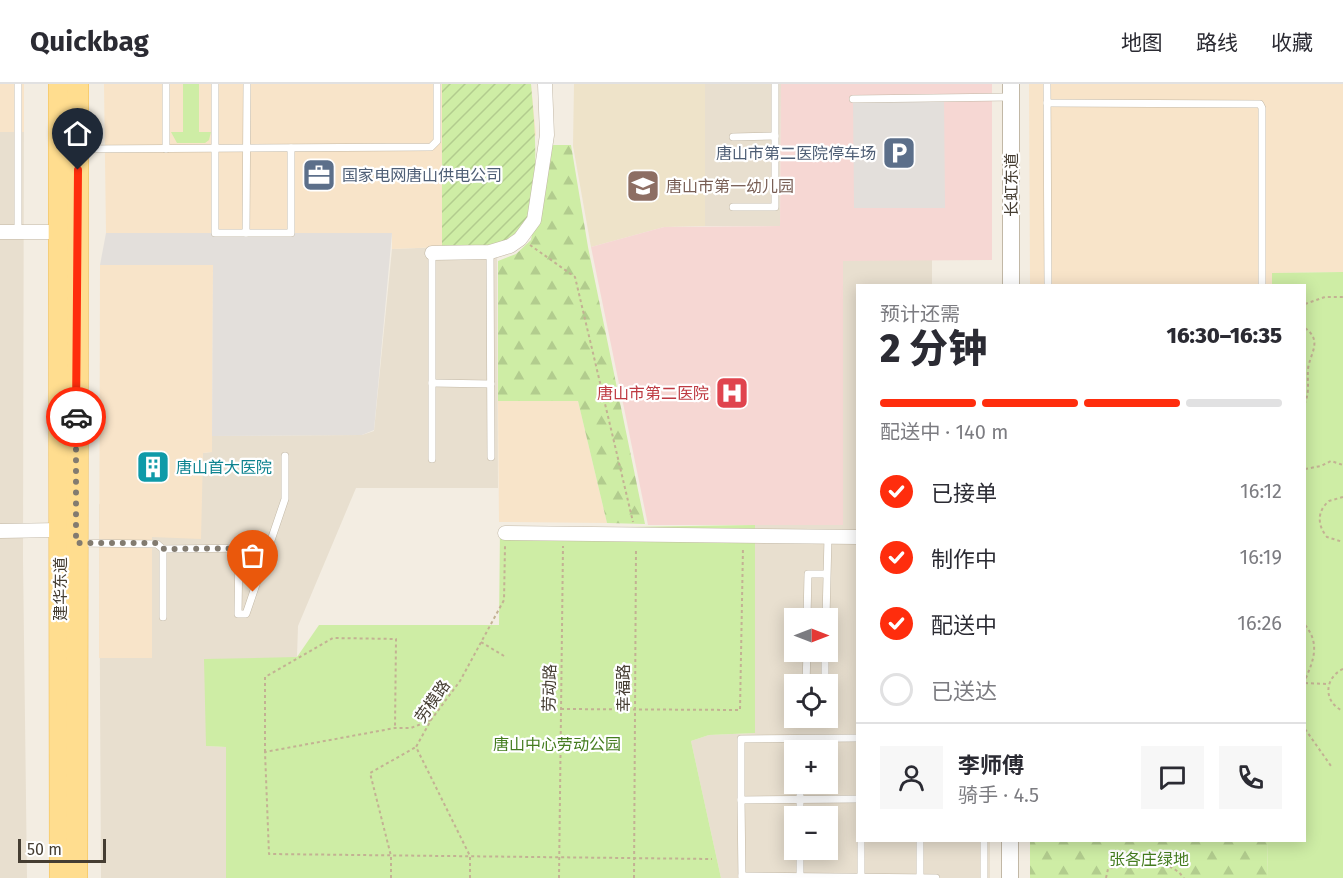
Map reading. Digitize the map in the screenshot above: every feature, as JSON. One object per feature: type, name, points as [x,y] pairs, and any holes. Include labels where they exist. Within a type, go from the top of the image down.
[{"type":"main road","name":"建华东道","points":[[58,84],[58,232],[77,878]]},
{"type":"main road","name":"建华东道","points":[[60,878],[78,84]]},
{"type":"street","points":[[432,253],[490,252],[510,246],[520,238],[534,220],[547,135],[545,84]]},
{"type":"street","name":"长虹东道","points":[[1011,90],[1011,284]]},
{"type":"street","points":[[0,232],[58,232]]},
{"type":"street","points":[[0,531],[68,536]]},
{"type":"street","points":[[505,534],[856,537]]},
{"type":"street","points":[[1010,842],[1010,878]]},
{"type":"lane","points":[[18,84],[18,232]]},
{"type":"lane","points":[[166,84],[166,149]]},
{"type":"lane","points":[[215,84],[215,234],[291,233],[291,148]]},
{"type":"lane","points":[[246,233],[247,84]]},
{"type":"lane","points":[[78,149],[431,147],[437,141],[437,84]]},
{"type":"lane","points":[[733,207],[775,207],[775,84]]},
{"type":"lane","points":[[1047,84],[1048,284]]},
{"type":"lane","points":[[853,99],[1011,90]]},
{"type":"lane","points":[[1047,103],[1260,104],[1262,108],[1262,284]]},
{"type":"lane","points":[[733,137],[775,136]]},
{"type":"lane","points":[[490,252],[490,457]]},
{"type":"lane","points":[[432,253],[432,459]]},
{"type":"lane","points":[[432,384],[491,384]]},
{"type":"lane","points":[[239,549],[238,614],[246,614],[285,499],[285,456]]},
{"type":"lane","points":[[68,536],[157,543],[164,549],[268,548]]},
{"type":"lane","points":[[826,608],[828,537]]},
{"type":"lane","points":[[164,549],[164,617]]},
{"type":"lane","points":[[807,608],[808,574],[826,574]]},
{"type":"lane","points":[[856,738],[741,739],[742,877],[936,878]]},
{"type":"lane","points":[[800,794],[800,806]]},
{"type":"lane","points":[[741,800],[856,800]]},
{"type":"lane","points":[[861,842],[861,877]]},
{"type":"lane","points":[[920,842],[920,878]]},
{"type":"lane","points":[[984,842],[984,878]]},
{"type":"lane","points":[[800,860],[800,877]]},
{"type":"path","name":"幸福路","points":[[520,238],[575,277],[636,535],[634,878]]},
{"type":"path","points":[[1306,304],[1325,297],[1343,297]]},
{"type":"path","points":[[1306,329],[1315,340],[1315,348],[1308,368],[1310,392],[1306,401]]},
{"type":"path","points":[[1306,469],[1331,461],[1343,465]]},
{"type":"path","points":[[1343,497],[1329,501],[1319,516],[1319,524],[1327,537],[1343,542]]},
{"type":"path","name":"劳模路","points":[[470,878],[470,854],[416,747],[431,720],[460,681],[504,600],[505,534]]},
{"type":"path","name":"劳动路","points":[[559,878],[563,534]]},
{"type":"path","points":[[561,709],[740,710],[742,544]]},
{"type":"path","points":[[1306,627],[1314,639],[1315,654],[1306,678]]},
{"type":"path","points":[[395,728],[396,639],[333,638],[265,677],[269,854],[390,853],[712,859]]},
{"type":"path","points":[[481,642],[504,656]]},
{"type":"path","points":[[1343,669],[1331,677],[1328,684],[1329,699],[1343,711]]},
{"type":"path","points":[[1306,681],[1328,684]]},
{"type":"path","points":[[265,752],[395,728],[411,728],[431,720]]},
{"type":"path","points":[[1306,730],[1331,766]]},
{"type":"path","points":[[391,878],[390,853],[370,773],[416,747]]},
{"type":"path","points":[[1106,878],[1108,869],[1131,862],[1166,864],[1184,878]]},
{"type":"shaded area","points":[[0,84],[24,84],[23,560],[27,878],[0,878]]},
{"type":"shaded area","points":[[0,84],[24,84],[24,132],[0,132]]},
{"type":"shaded area","name":"国家电网唐山供电公司","points":[[104,84],[531,84],[536,135],[442,247],[392,249],[392,233],[106,233]]},
{"type":"shaded area","name":"唐山市第一幼儿园","points":[[574,84],[705,84],[705,226],[664,227],[591,247],[573,146]]},
{"type":"shaded area","points":[[705,84],[781,84],[780,226],[705,226]]},
{"type":"shaded area","name":"唐山市第二医院","points":[[781,84],[992,84],[992,260],[843,261],[843,525],[648,525],[591,247],[664,227],[780,226]]},
{"type":"shaded area","points":[[1029,84],[1343,84],[1343,272],[1272,273],[1272,284],[1030,284]]},
{"type":"shaded area","name":"唐山市第二医院停车场","points":[[944,97],[945,208],[854,208],[853,99]]},
{"type":"shaded area","points":[[106,233],[392,233],[374,430],[362,435],[212,436],[213,265],[100,265]]},
{"type":"shaded area","points":[[497,245],[498,488],[356,488],[298,626],[297,657],[206,746],[226,747],[226,878],[101,878],[99,504],[200,538],[203,453],[212,452],[212,436],[362,435],[374,431],[392,249]]},
{"type":"shaded area","points":[[843,260],[932,260],[932,284],[856,284],[856,842],[990,842],[990,878],[721,878],[691,741],[709,735],[755,733],[755,525],[843,525]]},
{"type":"shaded area","points":[[100,265],[213,265],[212,452],[203,453],[201,539],[152,537],[152,658],[99,658]]},
{"type":"shaded area","points":[[498,401],[578,401],[607,523],[499,522]]},
{"type":"green space","points":[[183,84],[199,84],[199,132],[211,132],[209,140],[205,143],[177,143],[171,132],[183,132]]},
{"type":"green space","points":[[442,84],[531,84],[535,161],[532,199],[520,235],[497,245],[442,247]]},
{"type":"green space","points":[[548,145],[571,145],[588,247],[645,524],[607,523],[578,401],[498,401],[498,261],[516,254],[531,240]]},
{"type":"green space","points":[[1343,272],[1343,878],[1267,878],[1268,842],[1306,842],[1306,284],[1272,284],[1272,273]]},
{"type":"green space","name":"唐山中心劳动公园","points":[[755,525],[755,733],[709,735],[691,741],[721,878],[226,878],[226,747],[206,746],[204,659],[297,657],[319,625],[499,625],[500,529]]},
{"type":"green space","name":"张各庄绿地","points":[[1030,842],[1268,842],[1267,878],[1030,878]]},
{"type":"way so far","points":[[76,417],[76,543],[157,543],[164,549],[268,548],[253,592]]},
{"type":"place","name":"唐山市第二医院停车场","points":[[899,153]]},
{"type":"place","name":"国家电网唐山供电公司","points":[[319,175]]},
{"type":"place","name":"唐山市第一幼儿园","points":[[643,186]]},
{"type":"place","name":"唐山市第二医院","points":[[732,393]]},
{"type":"place","name":"唐山首大医院","points":[[153,467]]},
{"type":"route","points":[[76,417],[78,170]]}]
